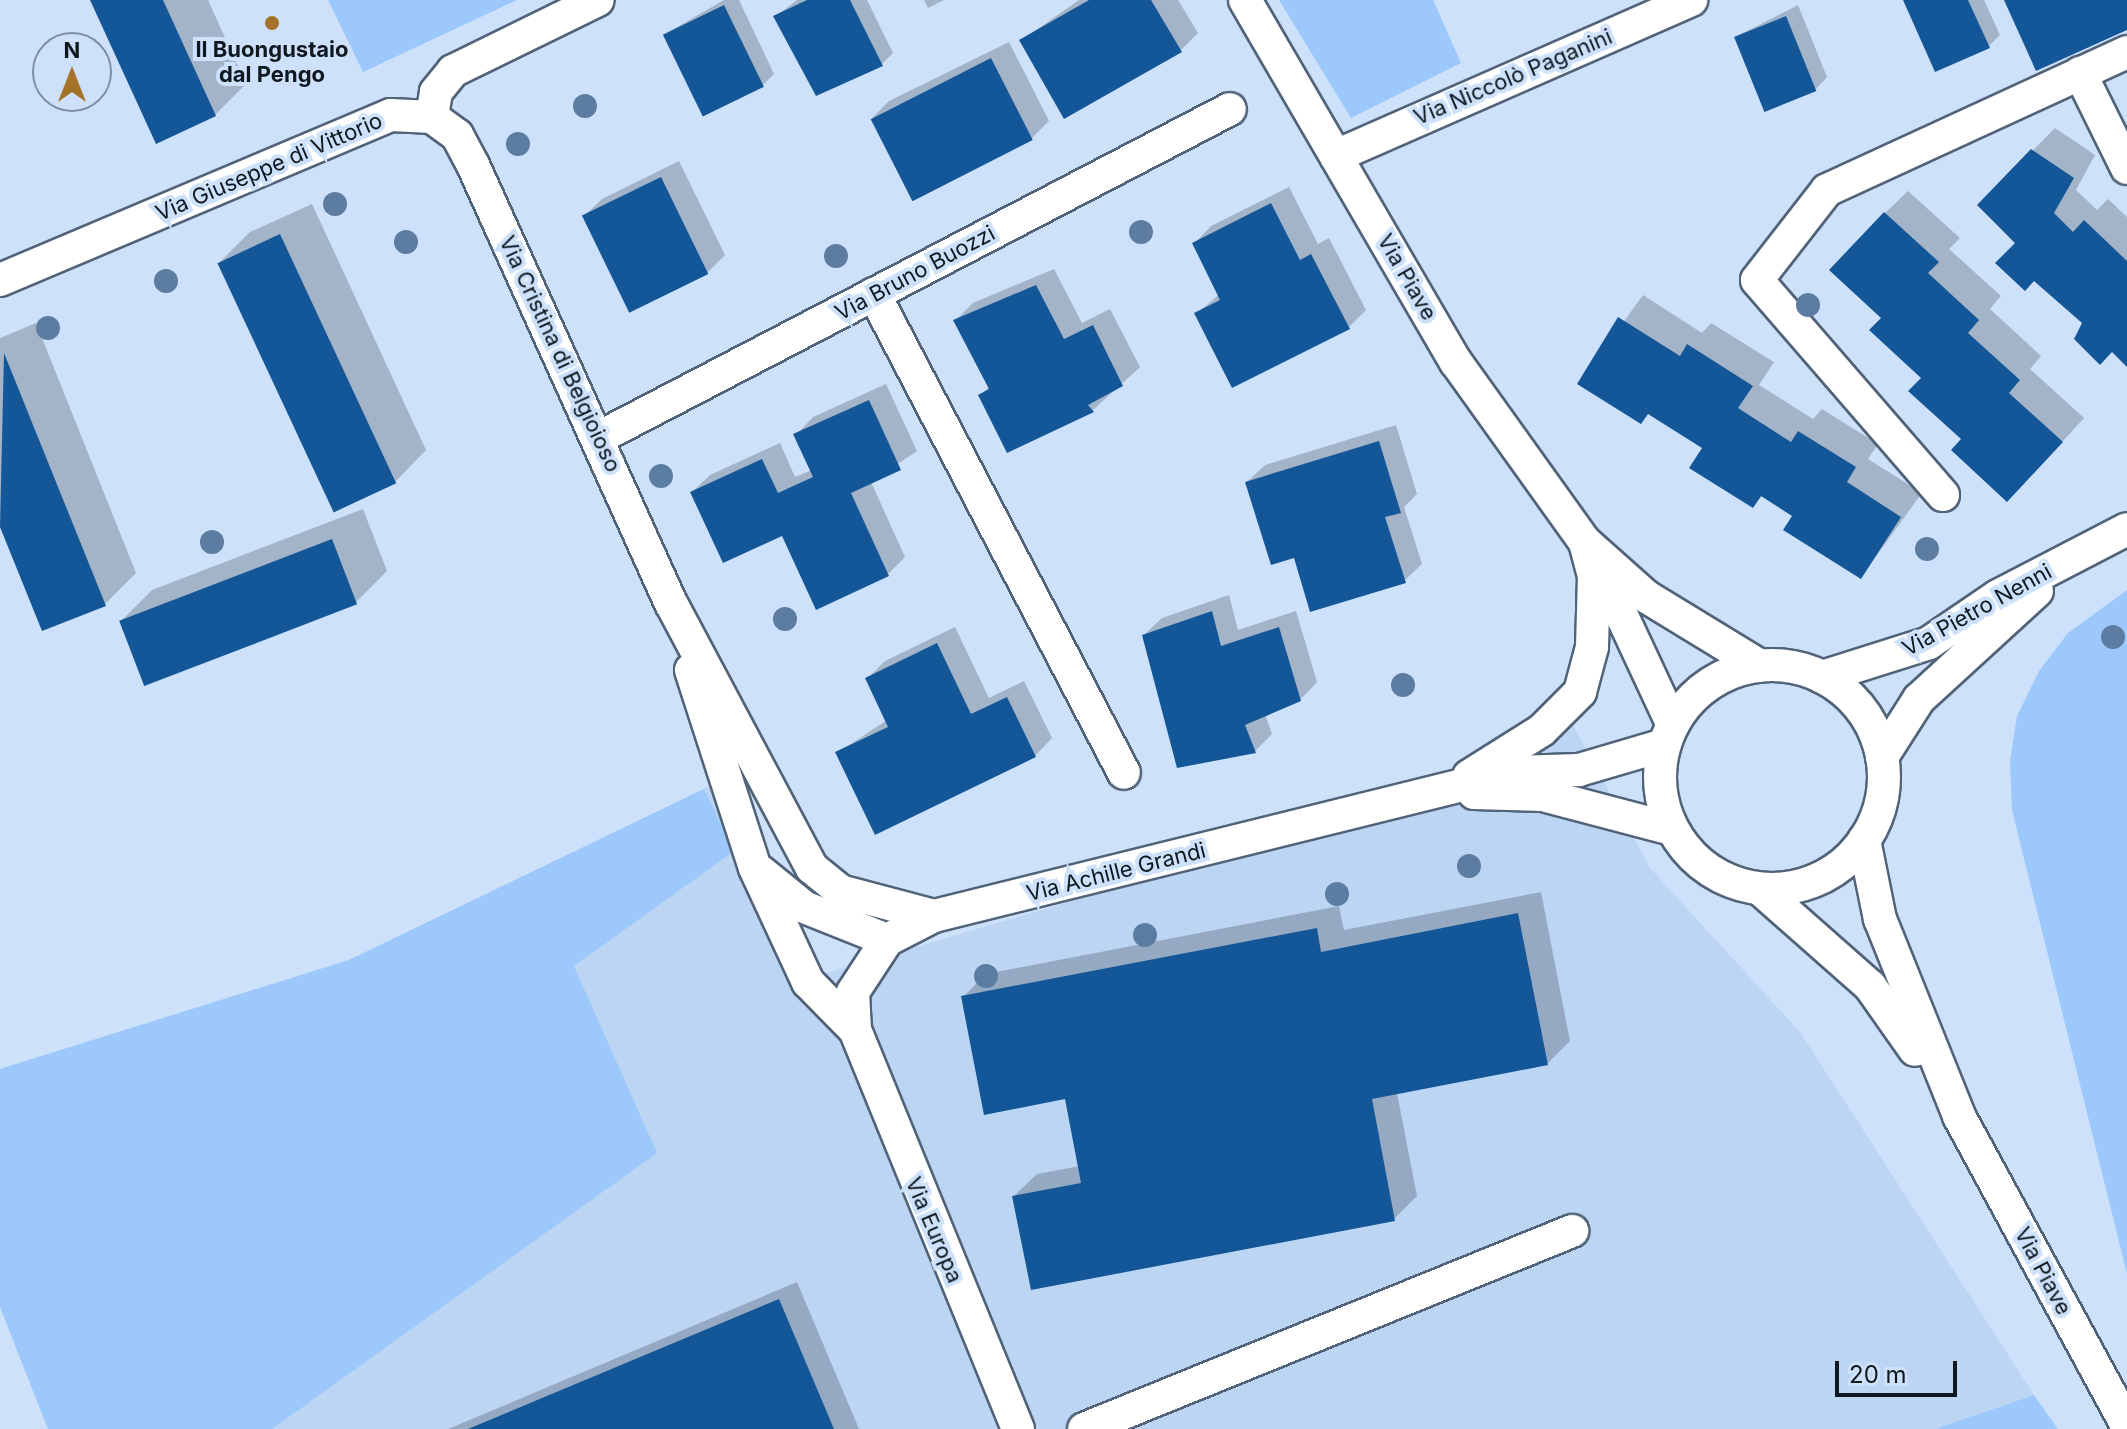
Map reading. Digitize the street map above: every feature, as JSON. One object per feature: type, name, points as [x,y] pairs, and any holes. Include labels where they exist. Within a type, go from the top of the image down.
[{"type":"street","points":[[432,117],[436,92],[453,71],[598,0]]},
{"type":"street","name":"Via Piave","points":[[1245,0],[1456,362],[1585,542],[1647,597],[1760,666],[1822,677],[1866,718],[1882,757],[1881,801],[1864,840],[1822,877],[1760,889]]},
{"type":"street","name":"Via Niccolò Paganini","points":[[1336,156],[1691,0]]},
{"type":"street","points":[[1943,495],[1757,280],[1827,190],[2127,52]]},
{"type":"street","points":[[2080,73],[2127,168]]},
{"type":"street","name":"Via Bruno Buozzi","points":[[600,437],[1230,109]]},
{"type":"street","name":"Via Giuseppe di Vittorio","points":[[0,280],[391,115],[432,117]]},
{"type":"street","name":"Via Cristina di Belgioioso","points":[[432,117],[457,135],[473,165],[600,437],[671,603],[812,868],[840,891],[934,916]]},
{"type":"street","points":[[874,294],[1124,773]]},
{"type":"street","name":"Via Pietro Nenni","points":[[1822,677],[1929,643],[1998,596],[2127,529]]},
{"type":"street","name":"Via Pietro Nenni","points":[[1882,757],[1919,699],[1967,651],[2029,596],[2127,529]]},
{"type":"street","name":"Via Piave","points":[[1585,542],[1594,576]]},
{"type":"street","points":[[1594,576],[1623,618],[1668,735]]},
{"type":"street","name":"Via Achille Grandi","points":[[1447,793],[1542,730],[1580,692],[1592,647],[1594,576]]},
{"type":"street","name":"Via Cristina di Belgioioso","points":[[671,603],[755,868],[808,982],[855,1030]]},
{"type":"street","name":"Via Piave","points":[[1760,666],[1714,682],[1668,735],[1660,786],[1672,829],[1713,873],[1760,889],[1870,986],[1959,1116],[2127,1425]]},
{"type":"street","name":"Via Achille Grandi","points":[[855,1030],[853,992],[887,940],[934,916],[1447,793],[1515,772],[1615,763],[1668,735]]},
{"type":"street","name":"Via Achille Grandi","points":[[1447,793],[1543,795],[1672,829]]},
{"type":"street","name":"Via Piave","points":[[1864,840],[1880,919],[1959,1116]]},
{"type":"street","points":[[755,868],[804,907],[887,940]]},
{"type":"street","name":"Via Europa","points":[[855,1030],[1018,1429]]},
{"type":"street","points":[[1084,1429],[1572,1231]]},
{"type":"shaded area","points":[[328,0],[517,0],[363,72]]},
{"type":"shaded area","points":[[1279,0],[1433,0],[1461,63],[1351,118]]},
{"type":"shaded area","points":[[2127,590],[2127,1274],[2012,810],[2010,761],[2017,716],[2039,671],[2068,633]]},
{"type":"shaded area","points":[[1573,725],[1650,868],[1800,1032],[2034,1395],[1935,1429],[48,1429],[0,1307],[0,1069],[349,960],[724,779],[813,977],[1442,793]]},
{"type":"shaded area","points":[[704,789],[734,851],[574,966],[657,1153],[272,1429],[48,1429],[0,1307],[0,1069],[349,960]]},
{"type":"shaded area","points":[[2034,1395],[2058,1429],[1935,1429]]},
{"type":"building","points":[[90,0],[163,0],[216,116],[156,144],[112,48],[112,32],[105,32]]},
{"type":"building","points":[[807,0],[850,0],[883,66],[816,96],[773,16]]},
{"type":"building","points":[[1089,0],[1151,0],[1182,52],[1064,119],[1019,40]]},
{"type":"building","points":[[1903,0],[1968,0],[1990,48],[1935,72]]},
{"type":"building","points":[[2004,0],[2127,0],[2127,30],[2036,71]]},
{"type":"building","points":[[724,5],[764,87],[703,117],[663,35]]},
{"type":"building","points":[[1786,16],[1816,91],[1764,112],[1734,37]]},
{"type":"building","points":[[991,58],[1033,140],[912,201],[871,119]]},
{"type":"building","points":[[2031,149],[2074,178],[2054,213],[2073,232],[2084,220],[2127,261],[2127,367],[2112,352],[2100,365],[2074,339],[2082,323],[2034,281],[2025,291],[1995,263],[2015,243],[1977,205]]},
{"type":"building","points":[[661,177],[708,274],[629,313],[582,216]]},
{"type":"building","points":[[1271,203],[1300,260],[1311,254],[1350,329],[1232,388],[1194,313],[1220,300],[1192,243]]},
{"type":"building","points":[[1884,212],[1939,262],[1928,273],[1979,320],[1968,333],[2020,380],[2009,393],[2063,442],[2007,502],[1951,450],[1961,439],[1908,391],[1921,378],[1869,330],[1881,318],[1829,270]]},
{"type":"building","points":[[280,234],[396,483],[334,512],[217,263]]},
{"type":"building","points":[[1036,285],[1064,339],[1093,325],[1123,386],[1088,405],[1094,412],[1007,453],[978,395],[989,389],[953,320]]},
{"type":"building","points":[[1618,317],[1680,356],[1687,344],[1753,386],[1738,408],[1791,442],[1798,431],[1856,467],[1847,482],[1901,517],[1861,579],[1783,530],[1792,516],[1761,496],[1753,508],[1689,468],[1702,448],[1648,414],[1641,424],[1577,384]]},
{"type":"building","points":[[4,353],[106,606],[42,631],[0,527]]},
{"type":"building","points":[[869,400],[901,470],[851,493],[889,576],[816,610],[782,536],[723,563],[690,492],[762,459],[778,493],[813,477],[793,434]]},
{"type":"building","points":[[1379,441],[1401,513],[1385,517],[1406,583],[1310,612],[1294,558],[1271,565],[1245,482]]},
{"type":"building","points":[[332,539],[357,604],[144,686],[119,621]]},
{"type":"building","points":[[1212,611],[1221,646],[1279,627],[1301,701],[1245,725],[1256,753],[1177,768],[1142,635]]},
{"type":"building","points":[[937,643],[971,714],[1007,697],[1036,757],[875,835],[835,752],[888,727],[865,678]]},
{"type":"building","points":[[1518,913],[1548,1065],[1372,1099],[1395,1221],[1031,1290],[1012,1196],[1081,1183],[1065,1099],[984,1115],[961,996],[1317,928],[1321,952]]},
{"type":"building","points":[[779,1299],[834,1429],[468,1429]]},
{"type":"place","name":"Il Buongustaio dal Pengo","points":[[272,23]]}]
